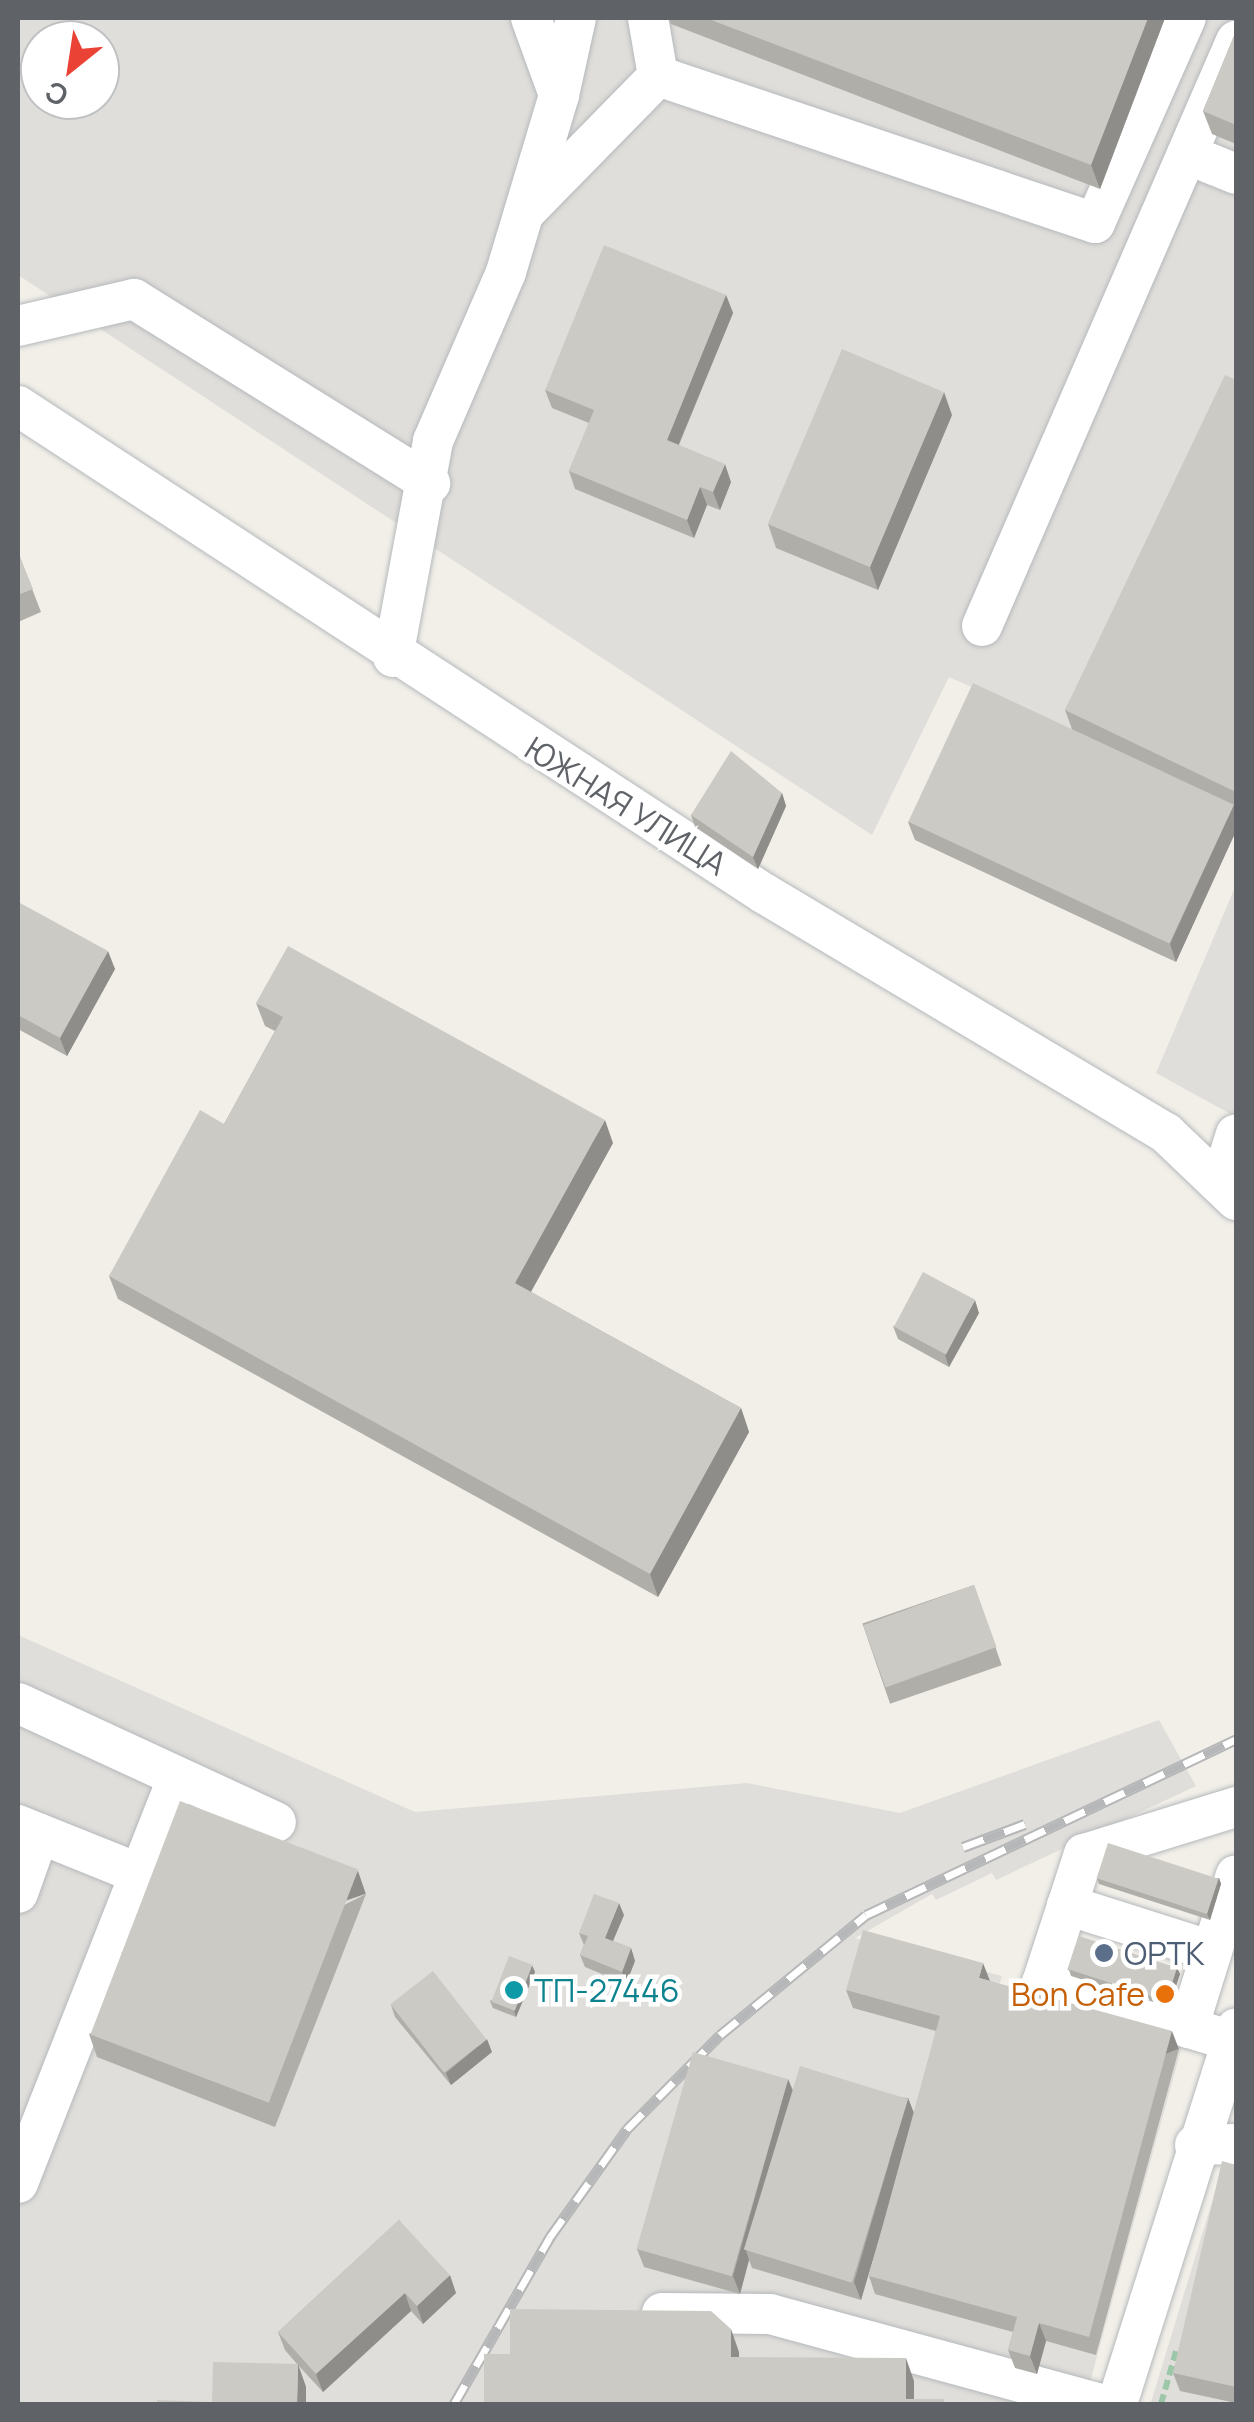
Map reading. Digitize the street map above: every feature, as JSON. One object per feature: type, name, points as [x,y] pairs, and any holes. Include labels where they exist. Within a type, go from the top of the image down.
[{"type":"street","points":[[531,18],[559,95]]},
{"type":"street","points":[[392,657],[430,483],[433,441],[524,213],[559,95],[576,18]]},
{"type":"street","points":[[648,18],[658,76]]},
{"type":"street","points":[[658,76],[1095,223],[1186,18]]},
{"type":"street","points":[[982,626],[1236,41]]},
{"type":"street","points":[[524,213],[658,76]]},
{"type":"street","points":[[1187,154],[1236,174]]},
{"type":"street","points":[[18,326],[134,299],[430,483]]},
{"type":"street","name":"ЮЖНАЯ УЛИЦА","points":[[18,406],[392,657],[1166,1133],[1228,1192]]},
{"type":"street","points":[[1228,1192],[1236,1134]]},
{"type":"street","points":[[18,1703],[276,1822]]},
{"type":"street","points":[[18,2183],[178,1779]]},
{"type":"street","points":[[1117,2404],[1195,2144],[1234,2034],[1188,2028],[1042,1984],[1084,1854],[1236,1807]]},
{"type":"street","points":[[18,1893],[28,1829],[140,1874]]},
{"type":"street","points":[[1188,2028],[1236,1874]]},
{"type":"street","points":[[1067,1905],[1212,1951]]},
{"type":"street","points":[[1195,2144],[1236,2144]]},
{"type":"street","points":[[619,2312],[770,2314],[1101,2404]]},
{"type":"shaded area","points":[[18,18],[1236,18],[1236,806],[949,677],[872,835],[18,275]]},
{"type":"shaded area","points":[[1236,885],[1236,1117],[1156,1073]]},
{"type":"shaded area","points":[[18,1635],[415,1812],[747,1783],[900,1813],[1159,1720],[1196,1786],[996,1880],[992,1873],[936,1900],[932,1894],[855,1938],[1002,1976],[998,1988],[1184,2039],[1084,2404],[18,2404]]},
{"type":"shaded area","points":[[1236,2123],[1236,2404],[1150,2404],[1152,2399]]},
{"type":"building","points":[[706,18],[1148,18],[1091,165]]},
{"type":"building","points":[[1236,31],[1236,125],[1203,111]]},
{"type":"building","points":[[604,245],[726,295],[667,440],[725,464],[713,492],[700,487],[687,520],[569,471],[594,410],[545,390]]},
{"type":"building","points":[[842,349],[944,392],[870,567],[768,524]]},
{"type":"building","points":[[1225,375],[1236,380],[1236,792],[1065,710]]},
{"type":"building","points":[[18,552],[33,589],[18,595]]},
{"type":"building","points":[[973,683],[1234,805],[1169,943],[908,822]]},
{"type":"building","points":[[731,751],[782,793],[753,857],[691,815]]},
{"type":"building","points":[[20,903],[108,951],[60,1038],[18,1015]]},
{"type":"building","points":[[288,946],[605,1120],[515,1283],[741,1408],[650,1574],[109,1276],[200,1110],[224,1124],[283,1017],[256,1003]]},
{"type":"building","points":[[923,1272],[975,1300],[946,1354],[894,1327]]},
{"type":"building","points":[[974,1585],[997,1647],[886,1687],[863,1625]]},
{"type":"building","points":[[180,1801],[358,1869],[269,2103],[90,2034]]},
{"type":"building","points":[[1108,1843],[1218,1879],[1207,1914],[1097,1878]]},
{"type":"building","points":[[594,1894],[619,1903],[605,1938],[631,1948],[622,1972],[580,1955],[588,1936],[579,1933]]},
{"type":"building","points":[[863,1930],[983,1963],[979,1978],[1172,2031],[1089,2337],[1039,2323],[1030,2356],[1008,2350],[1017,2317],[869,2276],[940,2016],[846,1990]]},
{"type":"building","points":[[1079,1936],[1177,1968],[1166,2001],[1068,1969]]},
{"type":"building","name":"ТП-27446","points":[[509,1956],[532,1965],[515,2011],[491,2002]]},
{"type":"building","points":[[433,1971],[487,2040],[444,2073],[390,2004]]},
{"type":"building","points":[[693,2052],[788,2079],[732,2276],[636,2249]]},
{"type":"building","points":[[800,2066],[908,2099],[852,2283],[744,2250]]},
{"type":"building","points":[[1222,2161],[1236,2165],[1236,2387],[1173,2373]]},
{"type":"building","points":[[399,2220],[450,2275],[417,2306],[405,2293],[316,2374],[278,2332]]},
{"type":"building","points":[[510,2309],[711,2311],[731,2329],[731,2357],[906,2358],[906,2399],[944,2399],[944,2404],[484,2404],[484,2354],[510,2354]]},
{"type":"building","points":[[213,2362],[298,2364],[297,2403],[337,2404],[157,2404],[157,2400],[212,2402]]},
{"type":"railway","points":[[454,2404],[550,2237],[627,2129],[720,2035],[866,1915],[1236,1739]]},
{"type":"railway","points":[[963,1847],[1025,1824]]},
{"type":"place","name":"ОРТК","points":[[1104,1953]]},
{"type":"place","name":"ТП-27446","points":[[514,1990]]},
{"type":"place","name":"Bon Cafe","points":[[1165,1994]]}]
